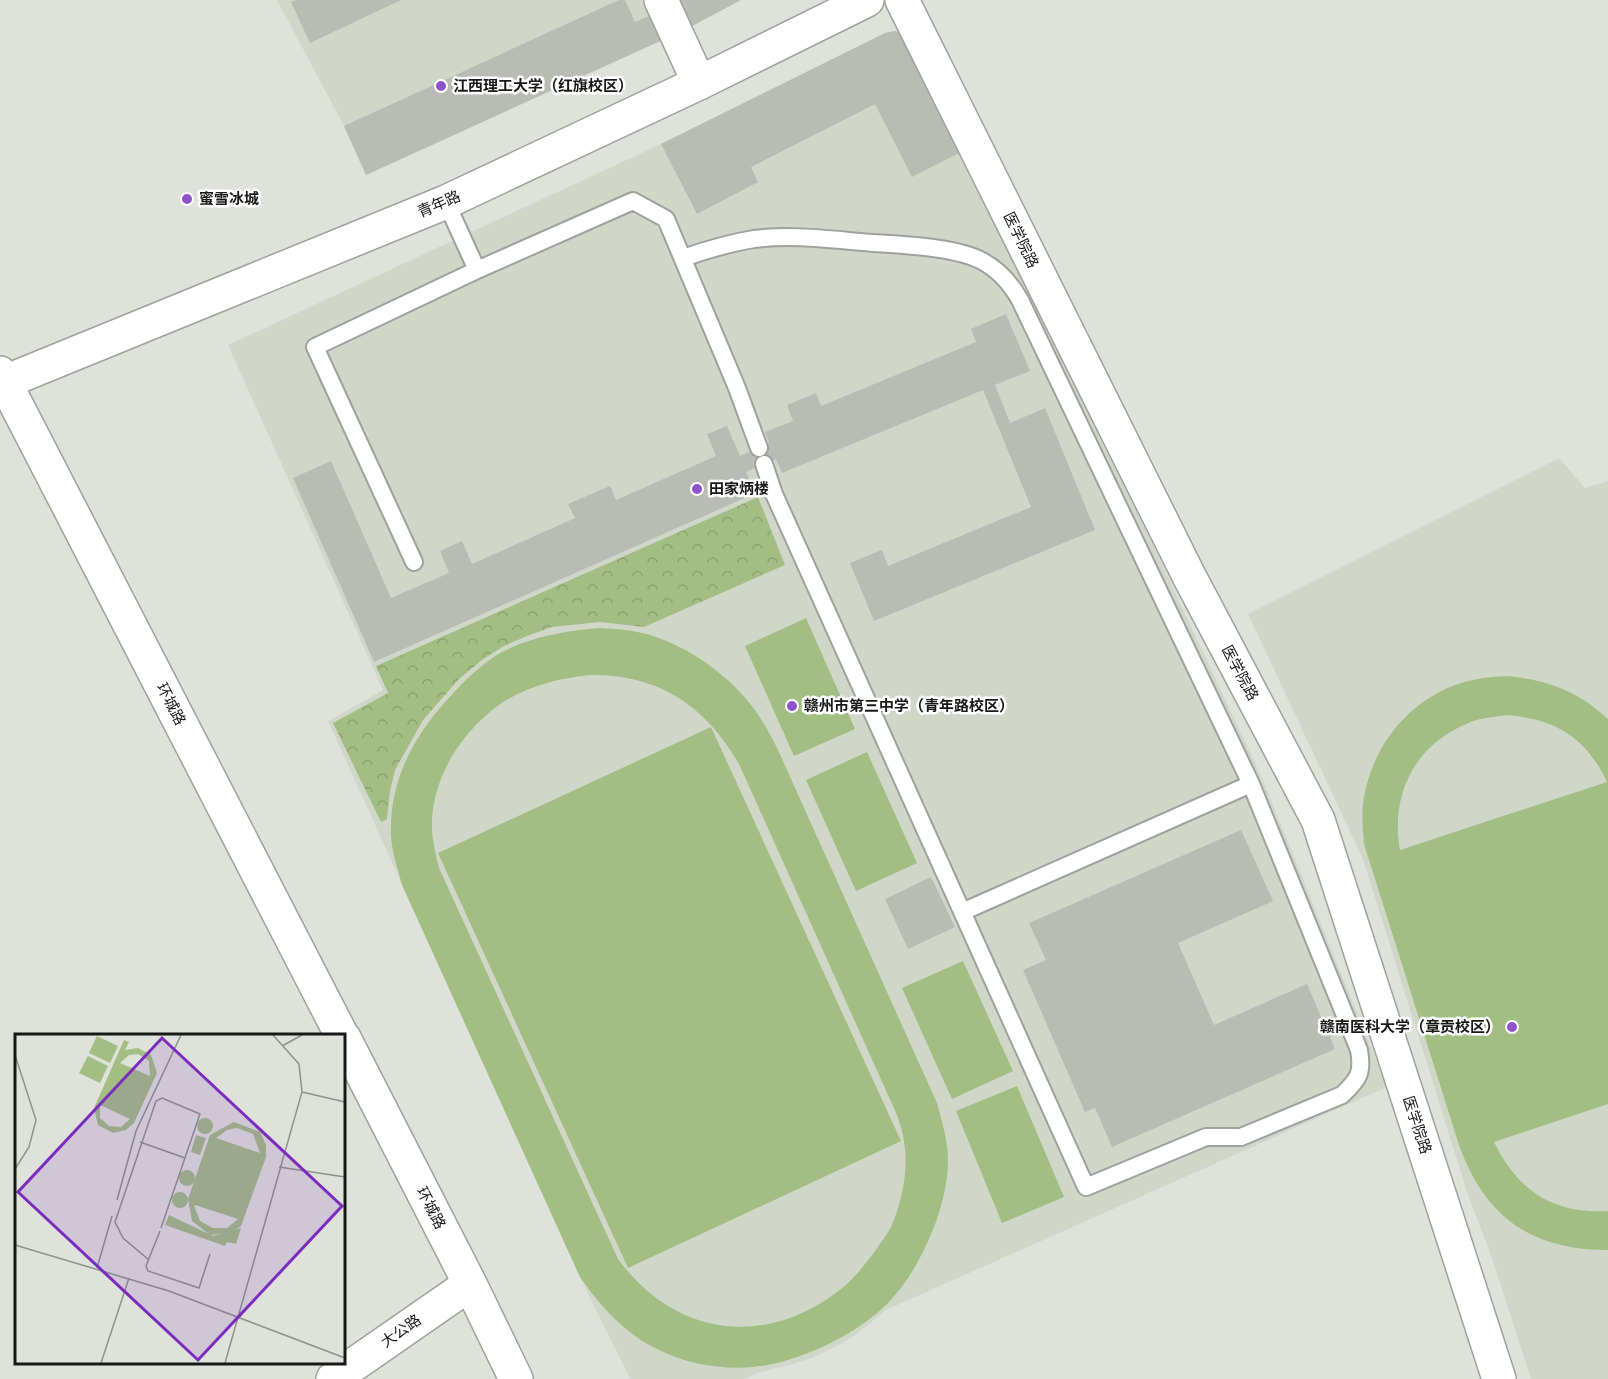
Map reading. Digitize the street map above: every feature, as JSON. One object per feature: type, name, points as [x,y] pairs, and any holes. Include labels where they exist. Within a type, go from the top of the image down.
[{"type":"street","points":[[661,0],[699,83]]},
{"type":"street","name":"青年路","points":[[2,380],[446,202],[699,83],[867,0]]},
{"type":"street","name":"医学院路","points":[[902,0],[1189,576],[1318,820],[1499,1379]]},
{"type":"street","name":"环城路","points":[[2,380],[341,1034]]},
{"type":"street","name":"环城路","points":[[345,1041],[470,1284],[516,1379]]},
{"type":"street","name":"大公路","points":[[333,1379],[470,1284]]},
{"type":"lane","points":[[414,562],[315,347],[477,270],[633,201],[666,219],[682,258],[736,388],[774,494],[1086,1186],[1206,1137],[1241,1137],[1342,1095],[1352,1085],[1362,1065],[1359,1050],[1251,784],[1012,286],[999,272],[981,260],[952,252],[903,245],[798,238],[756,239],[718,246],[682,258]]},
{"type":"lane","points":[[446,202],[477,270]]},
{"type":"lane","points":[[962,912],[1251,784]]},
{"type":"shaded area","name":"江西理工大学（红旗校区）","points":[[277,0],[741,0],[692,26],[366,175],[344,126]]},
{"type":"shaded area","name":"赣州市第三中学（青年路校区）","points":[[895,31],[905,34],[967,149],[1262,778],[1387,1087],[886,1310],[854,1336],[814,1357],[757,1373],[745,1379],[630,1379],[580,1277],[328,721],[383,690],[228,345],[661,144],[885,33]]},
{"type":"shaded area","name":"赣南医科大学（章贡校区）","points":[[1559,458],[1585,488],[1608,481],[1608,1379],[1531,1379],[1492,1258],[1468,1195],[1363,859],[1248,614]]},
{"type":"green space","points":[[758,497],[785,565],[644,627],[600,622],[552,627],[504,646],[459,679],[423,720],[395,770],[387,819],[381,822],[333,723],[388,693],[376,666]]},
{"type":"green space","points":[[806,618],[855,729],[794,756],[745,646]]},
{"type":"green space","points":[[599,628],[650,635],[693,654],[731,683],[752,706],[778,750],[937,1103],[947,1146],[947,1176],[937,1219],[918,1262],[890,1301],[862,1325],[827,1345],[789,1360],[753,1367],[729,1368],[681,1359],[635,1336],[596,1299],[580,1277],[402,885],[394,855],[391,816],[405,762],[423,730],[453,693],[487,662],[514,646],[538,638]],"holes":[[[578,676],[615,676],[658,687],[677,697],[711,725],[726,743],[739,764],[897,1115],[904,1139],[905,1174],[898,1207],[889,1230],[873,1254],[846,1285],[817,1306],[787,1319],[756,1326],[726,1326],[696,1319],[668,1306],[642,1286],[618,1259],[439,868],[432,831],[434,802],[444,771],[461,742],[496,707],[528,689]]]},
{"type":"green space","points":[[1507,676],[1536,680],[1574,694],[1608,719],[1608,1104],[1494,1142],[1514,1174],[1539,1196],[1570,1208],[1608,1211],[1608,1250],[1556,1244],[1534,1236],[1497,1210],[1482,1192],[1459,1145],[1364,844],[1362,821],[1364,797],[1369,778],[1385,742],[1397,726],[1410,712],[1443,690],[1467,681]],"holes":[[[1507,715],[1524,717],[1554,726],[1579,742],[1599,766],[1607,782],[1400,850],[1398,830],[1403,792],[1410,775],[1432,745],[1476,720]]]},
{"type":"green space","points":[[711,727],[901,1141],[628,1268],[438,853]]},
{"type":"green space","points":[[867,752],[917,863],[856,891],[806,780]]},
{"type":"green space","points":[[963,961],[1013,1071],[952,1099],[902,988]]},
{"type":"green space","points":[[1017,1086],[1064,1197],[1002,1223],[956,1111]]},
{"type":"building","points":[[296,0],[401,0],[310,43],[291,2]]},
{"type":"building","points":[[619,0],[625,0],[635,22],[656,13],[667,38],[366,175],[344,126]]},
{"type":"building","points":[[679,0],[741,0],[692,26]]},
{"type":"building","points":[[895,31],[905,34],[967,149],[912,177],[875,104],[751,167],[758,182],[697,214],[661,144],[885,33]]},
{"type":"building","name":"田家炳楼","points":[[1006,314],[1030,371],[995,385],[1010,423],[1045,408],[1095,530],[874,621],[850,563],[882,550],[888,566],[1031,507],[983,390],[782,473],[776,459],[746,472],[756,493],[374,662],[293,478],[331,461],[391,598],[449,573],[440,551],[462,541],[472,564],[575,518],[568,504],[610,486],[616,500],[716,456],[707,434],[727,426],[740,456],[769,443],[765,432],[793,421],[787,405],[816,393],[821,406],[976,342],[971,329]]},
{"type":"building","points":[[1241,830],[1273,901],[1178,943],[1214,1025],[1307,984],[1335,1049],[1112,1147],[1095,1108],[1085,1112],[1023,970],[1046,960],[1029,923]]},
{"type":"building","points":[[931,877],[955,927],[908,949],[885,899]]},
{"type":"place","name":"江西理工大学（红旗校区）","points":[[441,86]]},
{"type":"place","name":"蜜雪冰城","points":[[187,199]]},
{"type":"place","name":"田家炳楼","points":[[697,489]]},
{"type":"place","name":"赣州市第三中学（青年路校区）","points":[[792,706]]},
{"type":"place","name":"赣南医科大学（章贡校区）","points":[[1512,1027]]}]
